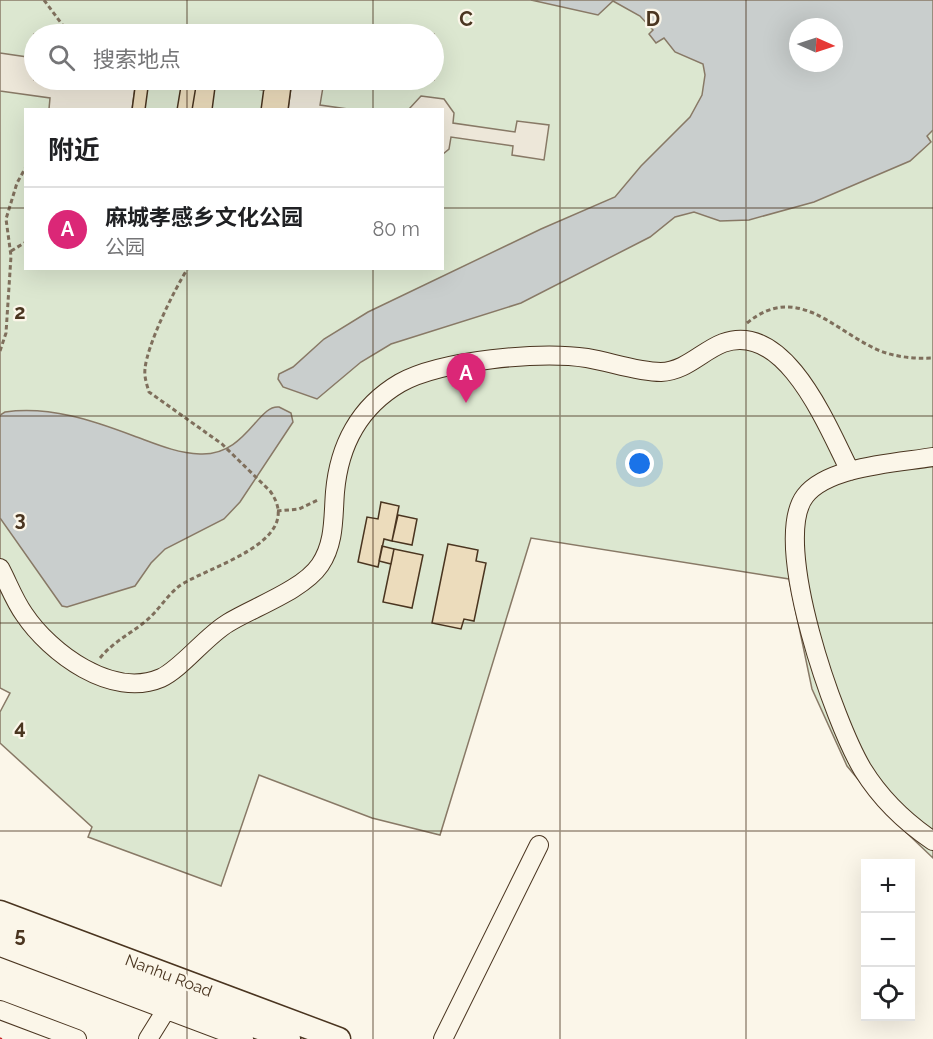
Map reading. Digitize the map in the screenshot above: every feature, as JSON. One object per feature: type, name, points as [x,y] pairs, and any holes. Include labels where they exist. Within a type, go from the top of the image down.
[{"type":"main road","name":"Nanhu Road","points":[[0,912],[339,1039]]},
{"type":"main road","name":"Nanhu Road","points":[[0,931],[288,1039]]},
{"type":"street","points":[[0,568],[32,626],[55,648],[89,671],[118,681],[158,680],[172,672],[226,624],[305,580],[321,564],[330,543],[339,465],[354,424],[387,391],[417,375],[490,361],[549,356],[584,358],[663,372],[685,365],[722,343],[754,341],[770,347],[785,359],[822,416],[850,471]]},
{"type":"street","points":[[933,457],[850,471],[820,483],[804,498],[798,508],[795,530],[798,577],[832,706],[853,753],[889,805],[933,841]]},
{"type":"street","points":[[443,1039],[539,844]]},
{"type":"street","points":[[0,947],[244,1039]]},
{"type":"street","points":[[0,1010],[77,1039]]},
{"type":"street","points":[[148,1039],[166,1010]]},
{"type":"path","points":[[44,0],[62,24]]},
{"type":"path","points":[[0,351],[6,333],[11,251],[6,219],[17,183],[24,171]]},
{"type":"path","points":[[11,251],[24,243]]},
{"type":"path","points":[[89,671],[111,645],[147,620],[177,588],[261,544],[271,530],[277,511],[270,491],[222,444],[149,392],[145,380],[146,363],[167,308],[187,270]]},
{"type":"path","points":[[722,343],[751,320],[774,309],[792,306],[806,309],[877,349],[908,358],[933,358]]},
{"type":"path","points":[[277,511],[299,509],[324,498],[335,498]]},
{"type":"green space","points":[[0,0],[933,0],[933,858],[888,815],[847,766],[812,689],[789,579],[531,538],[440,835],[372,818],[259,775],[221,886],[88,837],[92,827],[0,743],[0,712],[10,693],[0,688]]},
{"type":"shaded area","points":[[531,0],[933,0],[933,130],[927,136],[931,142],[910,161],[814,202],[749,220],[720,221],[694,212],[675,217],[650,237],[521,303],[391,344],[361,362],[317,399],[283,387],[278,379],[279,374],[293,367],[324,339],[368,312],[541,229],[615,197],[641,166],[690,117],[702,95],[705,75],[703,64],[675,52],[664,38],[656,43],[649,34],[653,30],[640,16],[613,1],[598,15]]},
{"type":"shaded area","points":[[0,53],[24,57],[24,90],[135,90],[132,108],[49,108],[50,98],[0,91]]},
{"type":"shaded area","points":[[291,90],[322,90],[320,105],[341,108],[288,108]]},
{"type":"shaded area","points":[[421,96],[444,99],[454,113],[453,123],[515,132],[517,121],[549,125],[544,160],[512,155],[513,146],[451,137],[449,149],[444,153],[444,108],[410,108]]},
{"type":"shaded area","points":[[279,407],[291,413],[293,422],[240,502],[224,519],[165,549],[151,563],[135,586],[67,607],[62,606],[0,518],[0,415],[5,412],[38,411],[71,416],[166,448],[200,454],[216,452],[229,447],[240,439],[264,413],[271,408]]},
{"type":"building","points":[[135,90],[148,90],[145,108],[132,108]]},
{"type":"building","points":[[180,90],[195,90],[192,108],[177,108]]},
{"type":"building","points":[[195,90],[215,90],[212,108],[192,108]]},
{"type":"building","points":[[264,90],[291,90],[288,108],[261,108]]},
{"type":"building","points":[[381,502],[399,506],[392,541],[384,539],[378,567],[358,562],[367,517],[378,519]]},
{"type":"building","points":[[398,515],[417,519],[412,545],[392,541]]},
{"type":"building","points":[[448,544],[478,550],[476,561],[486,563],[474,621],[464,619],[461,629],[432,623]]},
{"type":"building","points":[[382,546],[394,549],[391,564],[379,561]]},
{"type":"building","points":[[394,549],[423,555],[412,608],[383,602]]},
{"type":"place","name":"麻城孝感乡文化公园","points":[[466,403]]}]
